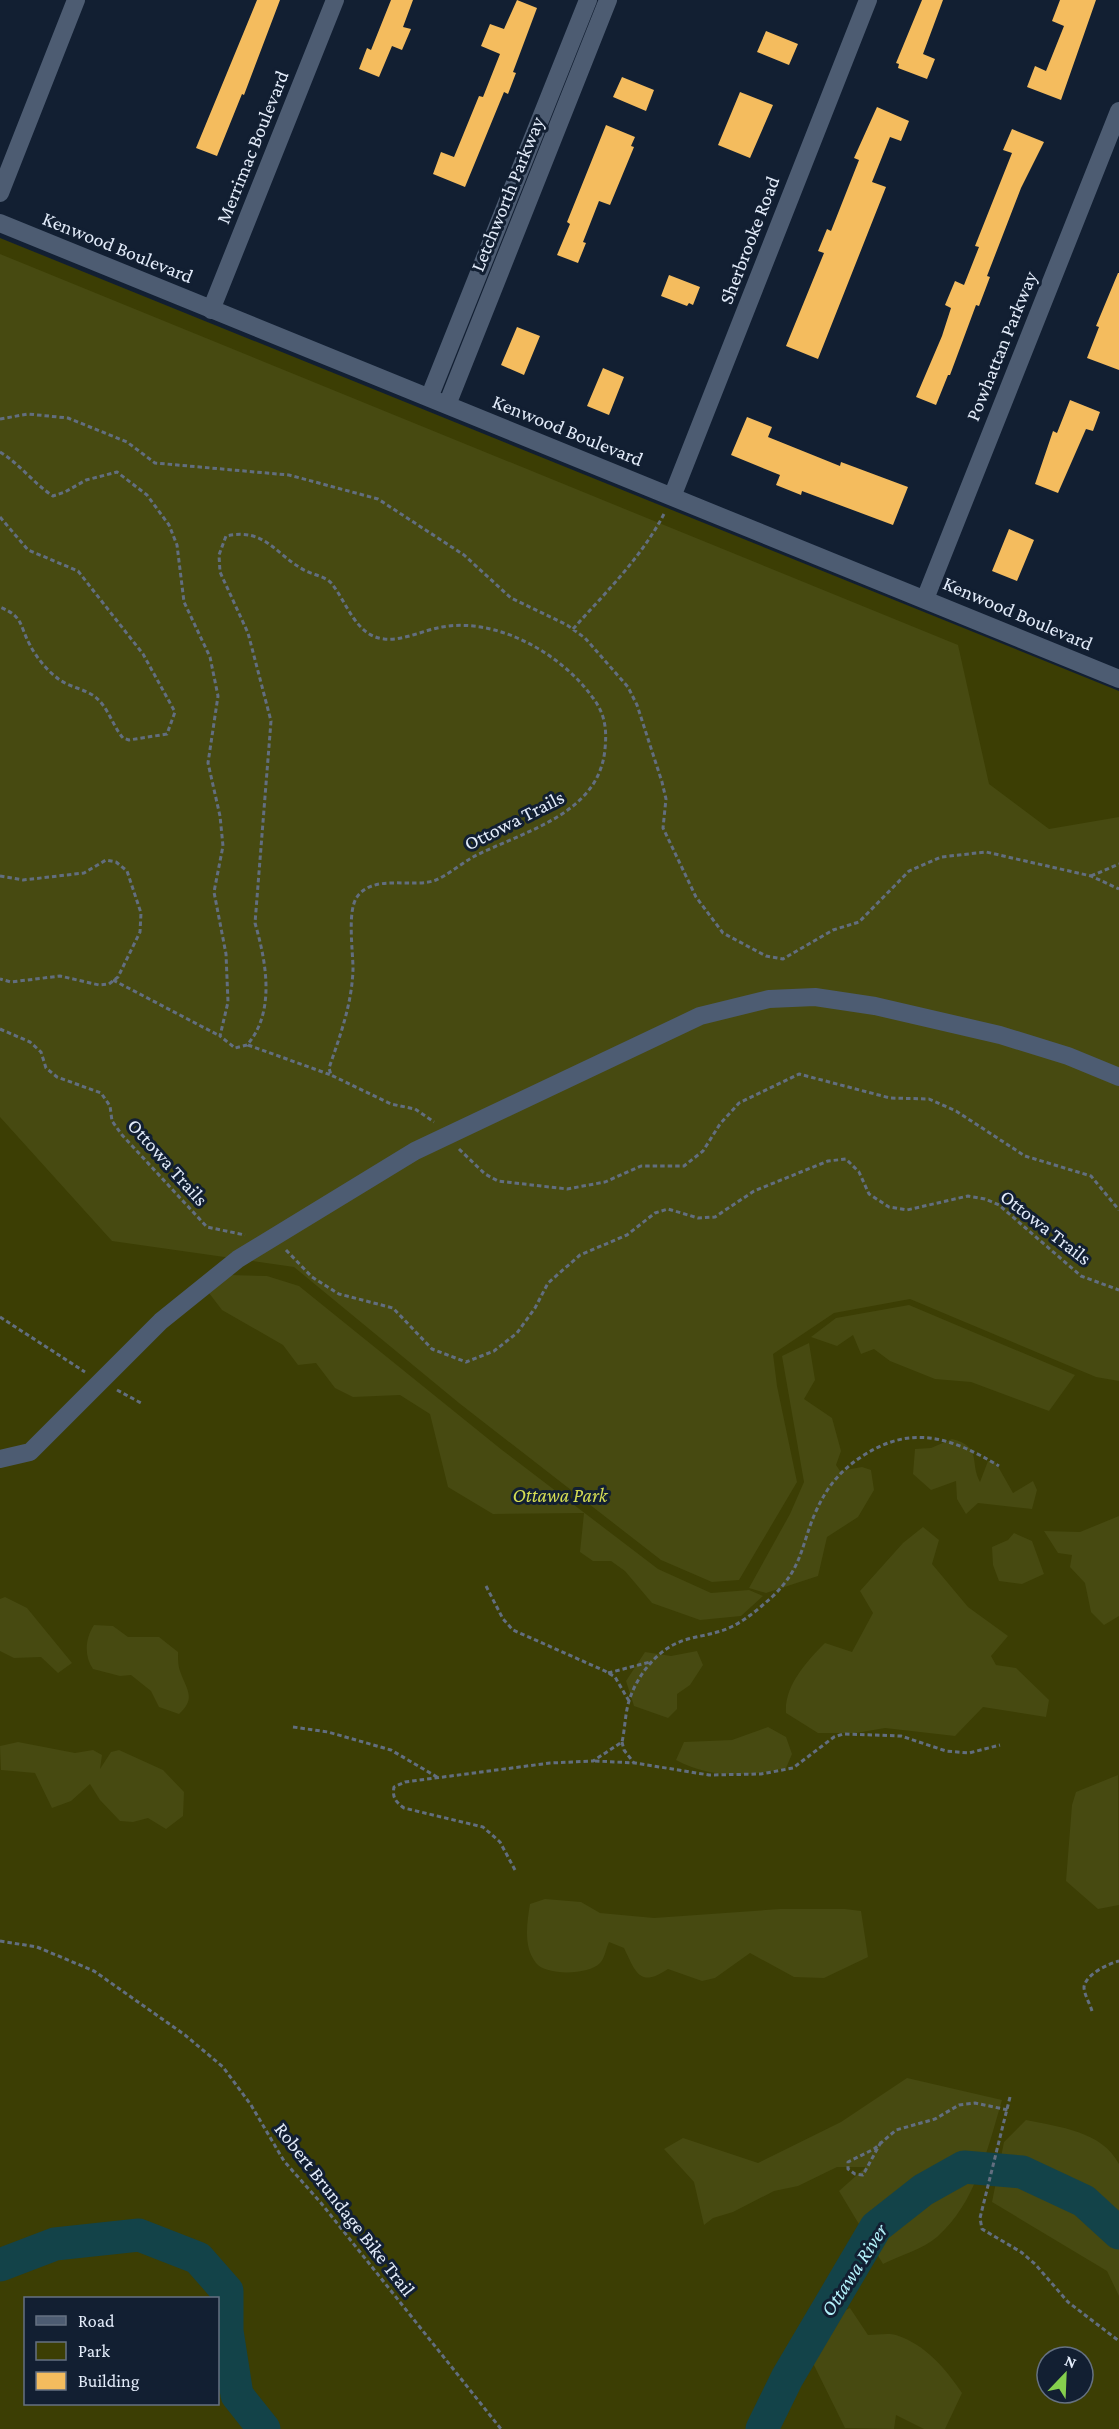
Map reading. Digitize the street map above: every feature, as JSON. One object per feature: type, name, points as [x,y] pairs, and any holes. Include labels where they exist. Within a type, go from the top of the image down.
[{"type":"street","points":[[0,193],[76,0]]},
{"type":"street","name":"Merrimac Boulevard","points":[[211,310],[335,0]]},
{"type":"street","name":"Letchworth Parkway","points":[[429,398],[588,0]]},
{"type":"street","name":"Letchworth Parkway","points":[[447,405],[608,0]]},
{"type":"street","name":"Sherbrooke Road","points":[[672,497],[868,0]]},
{"type":"street","name":"Powhattan Parkway","points":[[925,599],[1119,111]]},
{"type":"street","name":"Kenwood Boulevard","points":[[0,223],[1119,680]]},
{"type":"street","points":[[0,1459],[30,1452],[161,1321],[238,1259],[415,1151],[700,1016],[769,999],[815,997],[875,1006],[1000,1035],[1068,1056],[1119,1077]]},
{"type":"path","points":[[0,419],[28,414],[68,418],[127,442],[155,463],[289,476],[378,499],[464,555],[511,598],[573,630],[600,653],[628,687],[645,727],[662,782],[666,799],[663,828],[696,897],[715,926],[723,933],[766,956],[783,958],[832,930],[859,922],[909,871],[941,857],[986,852],[1091,876],[1119,889]]},
{"type":"path","points":[[0,452],[17,462],[39,486],[53,495],[64,492],[86,480],[117,472],[147,495],[169,525],[177,545],[184,602],[210,657],[218,696],[208,763],[220,816],[223,846],[213,892],[226,954],[228,1002],[220,1035]]},
{"type":"path","points":[[573,630],[647,543],[672,497]]},
{"type":"path","points":[[0,517],[28,550],[78,571],[110,610],[143,654],[169,697],[175,712],[167,734],[129,740],[123,738],[102,704],[93,696],[59,680],[29,644],[22,622],[13,612],[0,607]]},
{"type":"path","name":"Ottowa Trails","points":[[247,1045],[264,1017],[266,993],[261,945],[255,923],[271,722],[248,633],[220,572],[221,545],[226,536],[242,532],[270,543],[304,570],[331,582],[358,624],[384,639],[443,626],[474,627],[516,636],[556,658],[593,697],[607,728],[599,775],[576,806],[543,825],[472,857],[436,880],[424,883],[383,884],[357,896],[352,909],[353,974],[348,1005],[329,1068],[331,1075]]},
{"type":"path","points":[[0,876],[23,880],[84,873],[106,860],[116,862],[127,871],[141,914],[140,932],[118,976],[109,984],[99,985],[60,976],[11,982],[0,979]]},
{"type":"path","points":[[1091,876],[1119,864]]},
{"type":"path","points":[[113,980],[220,1035],[235,1048],[247,1045],[331,1075],[391,1104],[415,1109],[431,1118],[477,1167],[498,1181],[567,1190],[591,1186],[641,1166],[684,1166],[703,1151],[720,1124],[739,1103],[799,1074],[890,1098],[929,1099],[956,1111],[1025,1156],[1091,1176],[1119,1210]]},
{"type":"path","name":"Ottowa Trails","points":[[0,1029],[30,1042],[41,1052],[46,1068],[57,1077],[100,1093],[110,1106],[112,1121],[123,1135],[207,1227],[270,1239],[286,1250],[312,1277],[339,1294],[393,1308],[432,1349],[466,1362],[494,1351],[517,1333],[536,1308],[548,1283],[580,1256],[627,1235],[655,1213],[668,1209],[699,1218],[715,1217],[754,1191],[828,1161],[846,1159],[860,1172],[869,1194],[889,1207],[908,1210],[968,1196],[985,1199],[999,1205],[1081,1276],[1119,1290]]},
{"type":"path","points":[[0,1317],[101,1382],[141,1404]]},
{"type":"path","points":[[635,1763],[624,1750],[622,1742],[629,1701],[652,1662],[671,1645],[733,1626],[774,1596],[799,1562],[815,1512],[844,1469],[890,1440],[920,1437],[960,1446],[999,1466]]},
{"type":"path","points":[[486,1586],[503,1619],[513,1629],[608,1673],[624,1690],[629,1701]]},
{"type":"path","points":[[608,1673],[652,1662]]},
{"type":"path","points":[[293,1727],[328,1732],[391,1750],[438,1778]]},
{"type":"path","points":[[515,1870],[500,1842],[483,1827],[404,1808],[396,1802],[392,1794],[394,1787],[405,1782],[550,1763],[593,1761],[635,1763],[709,1775],[761,1774],[793,1768],[834,1737],[864,1733],[901,1736],[946,1751],[969,1753],[1000,1745]]},
{"type":"path","points":[[593,1761],[622,1742]]},
{"type":"path","name":"Robert Brundage Bike Trail","points":[[0,1941],[37,1947],[94,1971],[185,2035],[223,2067],[251,2105],[284,2161],[501,2429]]},
{"type":"path","points":[[1092,2011],[1084,1989],[1086,1981],[1110,1963],[1119,1960]]},
{"type":"path","points":[[1010,2097],[988,2180],[980,2218],[982,2229],[1022,2253],[1035,2264],[1068,2302],[1119,2341]]},
{"type":"path","points":[[881,2142],[863,2175],[855,2174],[848,2169],[848,2162],[874,2149],[881,2142],[896,2130],[936,2119],[959,2105],[975,2103],[1008,2110]]},
{"type":"green space","name":"Ottawa Park","points":[[0,238],[1119,691],[1119,2429],[0,2429]]},
{"type":"green space","points":[[0,254],[958,645],[989,784],[1049,829],[1119,817],[1119,1381],[1096,1377],[910,1299],[834,1313],[773,1354],[777,1386],[797,1482],[739,1580],[712,1582],[661,1560],[459,1403],[294,1267],[112,1241],[0,1117]]},
{"type":"green space","points":[[229,1275],[267,1276],[299,1286],[502,1450],[658,1569],[711,1593],[749,1590],[763,1596],[741,1616],[700,1620],[652,1603],[625,1571],[611,1561],[593,1561],[580,1552],[584,1513],[493,1514],[448,1487],[430,1414],[400,1395],[353,1397],[335,1388],[316,1363],[298,1365],[283,1345],[222,1310],[209,1293]]},
{"type":"green space","points":[[909,1305],[1075,1375],[1049,1411],[971,1382],[935,1379],[890,1361],[874,1349],[861,1354],[853,1335],[837,1346],[811,1337],[836,1318]]},
{"type":"green space","points":[[809,1343],[815,1380],[804,1399],[832,1418],[841,1451],[836,1465],[840,1471],[862,1467],[871,1470],[874,1490],[858,1517],[827,1537],[818,1576],[766,1593],[749,1588],[790,1514],[804,1482],[782,1356]]},
{"type":"green space","points":[[952,1439],[962,1442],[972,1451],[980,1482],[988,1461],[996,1463],[1013,1493],[1033,1481],[1037,1490],[1032,1509],[978,1503],[966,1514],[957,1499],[956,1481],[931,1490],[913,1474],[915,1449],[931,1448]]},
{"type":"green space","points":[[1119,1516],[1119,1616],[1104,1625],[1091,1612],[1085,1583],[1070,1567],[1072,1555],[1058,1553],[1044,1531],[1080,1532]]},
{"type":"green space","points":[[923,1527],[939,1540],[932,1564],[968,1607],[1008,1636],[991,1656],[996,1665],[1016,1668],[1049,1700],[1046,1717],[983,1707],[955,1736],[885,1728],[856,1733],[818,1733],[786,1713],[786,1703],[793,1684],[804,1666],[825,1643],[852,1652],[873,1613],[860,1591],[903,1543]]},
{"type":"green space","points":[[1014,1533],[1032,1541],[1044,1574],[1022,1584],[999,1581],[993,1565],[992,1547],[1008,1540]]},
{"type":"green space","points":[[5,1597],[27,1608],[72,1663],[58,1673],[41,1657],[14,1658],[0,1651],[0,1599]]},
{"type":"green space","points":[[94,1625],[113,1626],[128,1637],[159,1637],[178,1652],[179,1669],[189,1698],[188,1703],[179,1714],[159,1707],[151,1691],[131,1675],[120,1676],[93,1669],[88,1659],[87,1647]]},
{"type":"green space","points":[[697,1651],[703,1665],[690,1685],[677,1694],[677,1709],[668,1718],[634,1706],[626,1681],[645,1652],[671,1656]]},
{"type":"green space","points":[[768,1727],[786,1737],[792,1754],[786,1768],[730,1775],[703,1771],[676,1760],[684,1742],[732,1740]]},
{"type":"green space","points":[[18,1742],[75,1753],[93,1750],[102,1755],[100,1769],[111,1752],[119,1750],[163,1770],[184,1792],[183,1816],[166,1829],[148,1818],[133,1822],[120,1821],[100,1800],[90,1784],[71,1801],[52,1808],[35,1773],[1,1770],[0,1746]]},
{"type":"green space","points":[[1118,1775],[1119,1905],[1098,1909],[1066,1881],[1072,1805],[1076,1792]]},
{"type":"green space","points":[[545,1899],[581,1902],[600,1913],[654,1918],[780,1909],[861,1911],[868,1957],[824,1978],[794,1977],[750,1953],[715,1978],[702,1981],[668,1969],[651,1977],[640,1975],[624,1948],[609,1942],[602,1961],[595,1967],[578,1972],[558,1972],[541,1967],[529,1950],[527,1927],[530,1904]]},
{"type":"green space","points":[[907,2078],[1002,2100],[979,2173],[962,2208],[937,2237],[918,2249],[883,2264],[839,2191],[866,2167],[837,2167],[798,2186],[774,2191],[733,2212],[713,2218],[704,2225],[694,2182],[664,2149],[683,2138],[758,2163],[841,2122]]},
{"type":"green space","points":[[1026,2120],[1065,2128],[1091,2137],[1102,2144],[1119,2164],[1119,2296],[1107,2271],[992,2202],[1004,2142]]},
{"type":"green space","points":[[850,2308],[868,2335],[893,2334],[907,2339],[926,2351],[949,2375],[962,2393],[945,2429],[924,2429],[896,2415],[894,2429],[845,2428],[809,2355],[821,2321]]},
{"type":"building","points":[[257,0],[280,0],[244,95],[242,94],[217,156],[196,148]]},
{"type":"building","points":[[391,0],[413,0],[403,27],[411,29],[402,50],[392,46],[379,77],[359,69],[367,48],[371,50]]},
{"type":"building","points":[[517,0],[537,8],[513,72],[516,73],[508,94],[504,92],[465,187],[433,174],[441,152],[454,157],[479,96],[483,97],[500,54],[481,46],[490,24],[504,29]]},
{"type":"building","points":[[922,0],[943,0],[923,54],[935,59],[927,79],[898,68],[899,64],[896,63]]},
{"type":"building","points":[[1060,0],[1096,0],[1061,100],[1027,87],[1035,66],[1046,71],[1064,26],[1052,21]]},
{"type":"building","points":[[766,31],[798,44],[789,65],[757,52]]},
{"type":"building","points":[[622,77],[654,90],[646,111],[613,97]]},
{"type":"building","points":[[740,92],[773,105],[750,158],[718,145]]},
{"type":"building","points":[[877,107],[909,121],[901,141],[890,137],[872,182],[886,187],[818,359],[786,346],[824,253],[818,251],[827,229],[831,231],[859,160],[854,158]]},
{"type":"building","points":[[606,125],[635,137],[631,146],[634,147],[610,205],[599,201],[583,242],[586,243],[578,263],[557,255],[570,224],[567,222]]},
{"type":"building","points":[[1012,129],[1044,142],[1021,188],[987,276],[990,277],[979,306],[976,305],[950,375],[948,375],[936,405],[916,397],[942,336],[951,308],[945,305],[955,281],[964,285],[979,247],[975,246],[1012,153],[1003,150]]},
{"type":"building","points":[[1118,273],[1119,370],[1087,358],[1099,327],[1096,326]]},
{"type":"building","points":[[669,275],[700,287],[693,305],[689,303],[687,306],[661,296]]},
{"type":"building","points":[[517,327],[540,336],[524,375],[501,365]]},
{"type":"building","points":[[603,368],[624,377],[609,415],[587,406]]},
{"type":"building","points":[[1070,400],[1100,412],[1093,431],[1086,429],[1058,493],[1035,484],[1053,431],[1057,433]]},
{"type":"building","points":[[747,417],[772,427],[768,437],[840,466],[841,462],[908,487],[893,525],[802,491],[801,495],[776,485],[780,475],[731,455]]},
{"type":"building","points":[[1009,529],[1034,540],[1017,581],[992,571]]},
{"type":"waterway","name":"Ottawa River","points":[[762,2429],[787,2378],[876,2227],[923,2190],[964,2167],[1022,2172],[1084,2201],[1119,2233]]},
{"type":"waterway","name":"Ottawa River","points":[[0,2265],[55,2244],[139,2235],[198,2258],[227,2291],[227,2331],[237,2395],[264,2429]]}]
